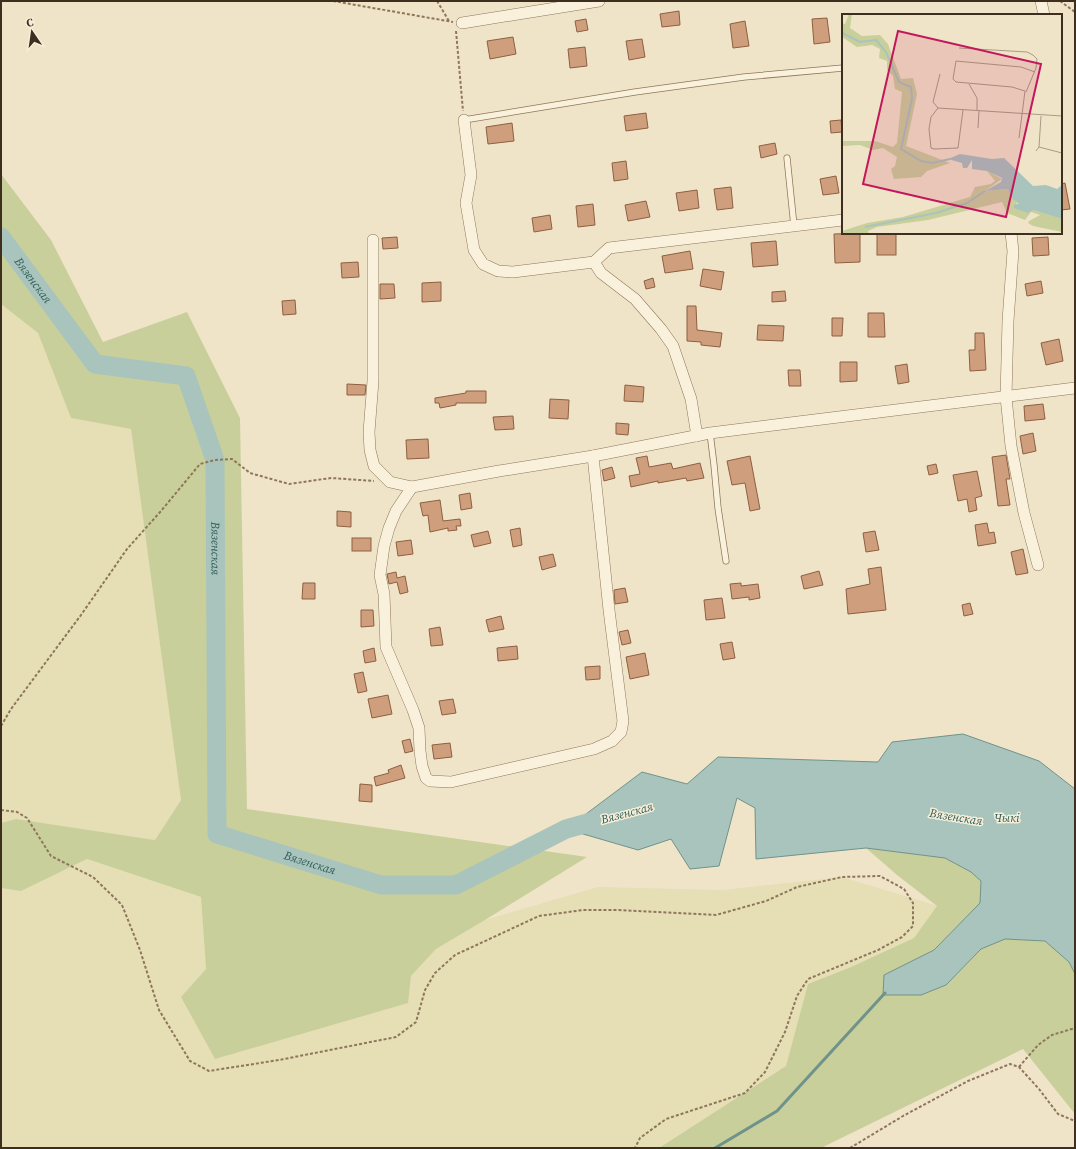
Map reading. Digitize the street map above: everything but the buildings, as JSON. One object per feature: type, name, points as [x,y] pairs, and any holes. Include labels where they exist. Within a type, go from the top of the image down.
[{"type":"street","points":[[462,23],[600,1]]},
{"type":"street","points":[[1041,1],[1044,14]]},
{"type":"street","points":[[464,120],[471,175],[466,203],[474,250],[483,264],[498,271],[513,272],[594,262],[609,248],[842,220]]},
{"type":"street","points":[[1012,234],[1013,251],[1008,321],[1006,397],[1011,446],[1023,506],[1038,566]]},
{"type":"street","points":[[373,240],[373,381],[368,432],[370,450],[374,466],[390,482],[412,487],[593,456],[710,433],[1075,388]]},
{"type":"street","points":[[594,262],[601,273],[636,299],[673,346],[692,399],[697,436]]},
{"type":"street","points":[[412,487],[396,510],[384,546],[381,561],[380,575],[384,594],[386,647],[413,710],[419,728],[420,752],[426,778],[430,782],[451,782],[594,749],[612,741],[622,732],[623,721],[609,610],[593,456]]},
{"type":"lane","points":[[464,120],[635,92],[744,77],[842,68]]},
{"type":"lane","points":[[787,158],[794,226]]},
{"type":"lane","points":[[710,433],[718,508],[726,561]]},
{"type":"path","points":[[334,1],[462,23],[456,32],[464,120]]},
{"type":"path","points":[[437,1],[449,21]]},
{"type":"path","points":[[1060,1],[1075,12]]},
{"type":"path","points":[[1,726],[11,709],[127,549],[200,464],[214,460],[232,459],[250,473],[289,484],[331,478],[390,482]]},
{"type":"path","points":[[1,810],[16,812],[27,818],[51,856],[92,877],[122,905],[140,950],[159,1010],[190,1061],[209,1071],[279,1060],[396,1037],[416,1022],[425,990],[435,973],[455,955],[539,916],[583,910],[619,910],[716,915],[766,901],[797,887],[842,877],[880,876],[904,889],[914,903],[913,926],[902,937],[878,950],[808,979],[797,996],[785,1032],[765,1072],[745,1093],[666,1119],[640,1138],[635,1148]]},
{"type":"path","points":[[1019,1067],[1038,1045],[1052,1035],[1075,1028]]},
{"type":"path","points":[[850,1148],[903,1116],[968,1081],[1010,1064],[1019,1067],[1039,1089],[1058,1114],[1075,1121]]},
{"type":"shaded area","points":[[1,304],[38,333],[71,418],[131,429],[181,800],[155,840],[16,819],[1,823]]},
{"type":"shaded area","points":[[87,859],[201,897],[206,969],[181,997],[411,976],[436,949],[485,920],[598,887],[722,890],[842,877],[938,906],[914,938],[851,967],[808,984],[786,1066],[659,1148],[1,1148],[1,888],[21,891]]},
{"type":"green space","points":[[1,174],[51,240],[103,342],[187,312],[240,418],[247,809],[587,857],[436,949],[411,976],[408,1003],[215,1059],[181,997],[206,969],[201,897],[87,859],[21,891],[1,888],[1,823],[16,819],[155,840],[181,800],[131,429],[71,418],[38,333],[1,304]]},
{"type":"green space","points":[[866,848],[945,858],[971,872],[981,881],[980,903],[934,950],[884,975],[921,995],[946,985],[981,949],[1005,939],[1045,941],[1069,962],[1075,974],[1075,1114],[1023,1049],[821,1148],[659,1148],[786,1066],[808,984],[851,967],[914,938],[937,906],[897,875]]},
{"type":"water","name":"Чыкі","points":[[963,734],[1039,761],[1075,789],[1075,974],[1069,962],[1045,941],[1005,939],[981,949],[946,985],[921,995],[883,995],[884,975],[934,950],[980,903],[981,881],[971,872],[945,858],[866,848],[756,859],[755,808],[737,798],[719,866],[690,869],[671,839],[638,850],[566,829],[642,772],[687,784],[718,757],[878,762],[892,742]]},
{"type":"waterway","name":"Вязенская","points":[[1,237],[95,364],[186,376],[215,460],[217,834],[381,885],[456,885],[566,829],[591,822]]},
{"type":"waterway","points":[[715,1148],[777,1111],[885,993]]}]
